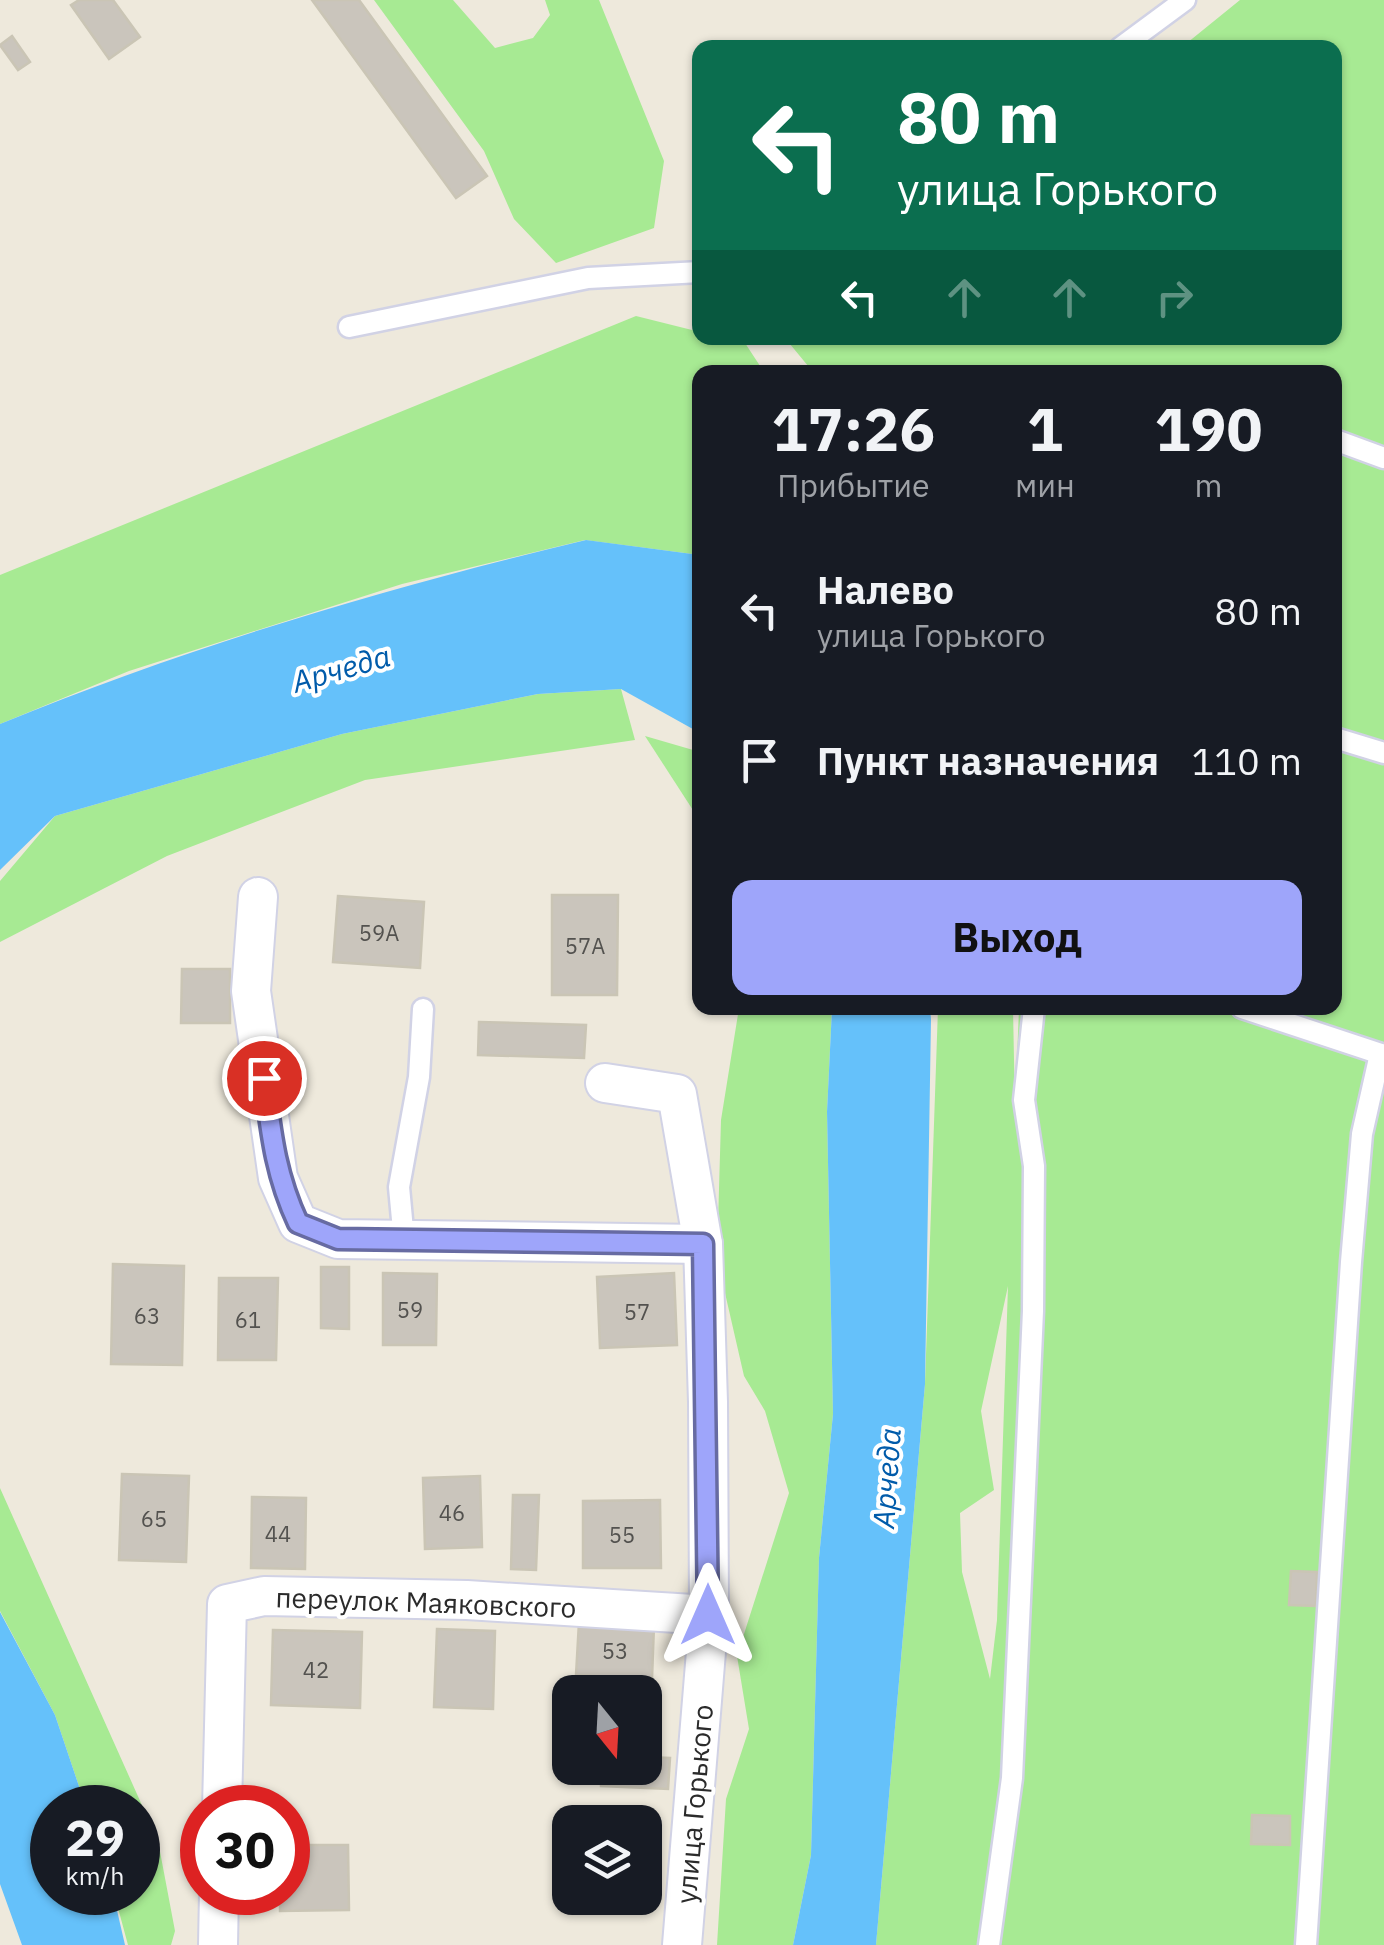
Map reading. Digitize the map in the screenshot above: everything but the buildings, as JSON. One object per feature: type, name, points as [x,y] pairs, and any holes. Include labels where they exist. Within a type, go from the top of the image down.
[{"type":"street","points":[[258,896],[251,991],[278,1178],[298,1223],[338,1239],[703,1244]]},
{"type":"street","name":"улица Горького","points":[[605,1084],[677,1094],[703,1244],[708,1615],[682,1945]]},
{"type":"street","name":"переулок Маяковского","points":[[223,1785],[227,1604],[264,1596],[448,1599],[708,1615]]},
{"type":"street","points":[[218,1945],[219,1915]]},
{"type":"lane","points":[[1131,40],[1185,0]]},
{"type":"lane","points":[[349,327],[588,278],[692,272]]},
{"type":"lane","points":[[1342,443],[1384,458]]},
{"type":"lane","points":[[1342,740],[1384,753]]},
{"type":"lane","points":[[404,1241],[399,1187],[419,1078],[423,1009]]},
{"type":"lane","points":[[989,1945],[1012,1778],[1034,1311],[1034,1166],[1024,1100],[1033,1015]]},
{"type":"lane","points":[[1263,1015],[1382,1054],[1362,1134],[1352,1244],[1306,1945]]},
{"type":"green space","points":[[374,0],[453,0],[495,48],[533,38],[550,15],[545,0],[599,0],[664,161],[654,228],[556,263],[514,219],[484,151]]},
{"type":"green space","points":[[1240,0],[1384,0],[1384,1945],[876,1945],[925,1384],[938,1015],[1013,1015],[1015,1111],[1019,1015],[1342,1015],[1342,365],[807,365],[791,345],[1342,345],[1342,40],[1191,40]],"holes":[[[1008,1286],[997,1620],[990,1679],[962,1572],[960,1513],[994,1490],[981,1411]]]},
{"type":"green space","points":[[636,316],[692,330],[692,345],[746,345],[759,365],[692,365],[692,554],[585,540],[402,584],[129,671],[0,724],[0,575]]},
{"type":"green space","points":[[621,689],[635,740],[365,780],[167,856],[0,942],[0,881],[55,816],[342,734],[538,694]]},
{"type":"green space","points":[[645,736],[692,750],[692,809]]},
{"type":"green space","points":[[738,1015],[832,1015],[827,1112],[833,1414],[819,1558],[811,1855],[793,1945],[717,1945],[726,1799],[749,1729],[737,1656],[789,1493],[765,1411],[744,1376],[717,1258],[721,1120]]},
{"type":"green space","points":[[0,1488],[133,1785],[79,1785],[55,1715],[0,1611]]},
{"type":"green space","points":[[160,1852],[175,1931],[171,1945],[128,1945],[120,1915],[160,1915]]},
{"type":"water","name":"Арчеда","points":[[586,540],[692,554],[692,729],[621,689],[538,694],[342,734],[55,816],[0,870],[0,724],[216,644],[437,578]]},
{"type":"water","name":"Арчеда","points":[[832,1015],[931,1015],[925,1384],[876,1945],[793,1945],[811,1855],[819,1558],[833,1414],[827,1112]]},
{"type":"water","points":[[0,1612],[55,1715],[79,1785],[30,1785],[30,1915],[118,1915],[125,1945],[22,1945],[0,1884]]},
{"type":"route","points":[[264,1078],[278,1178],[298,1223],[338,1239],[703,1244],[708,1615]]}]
